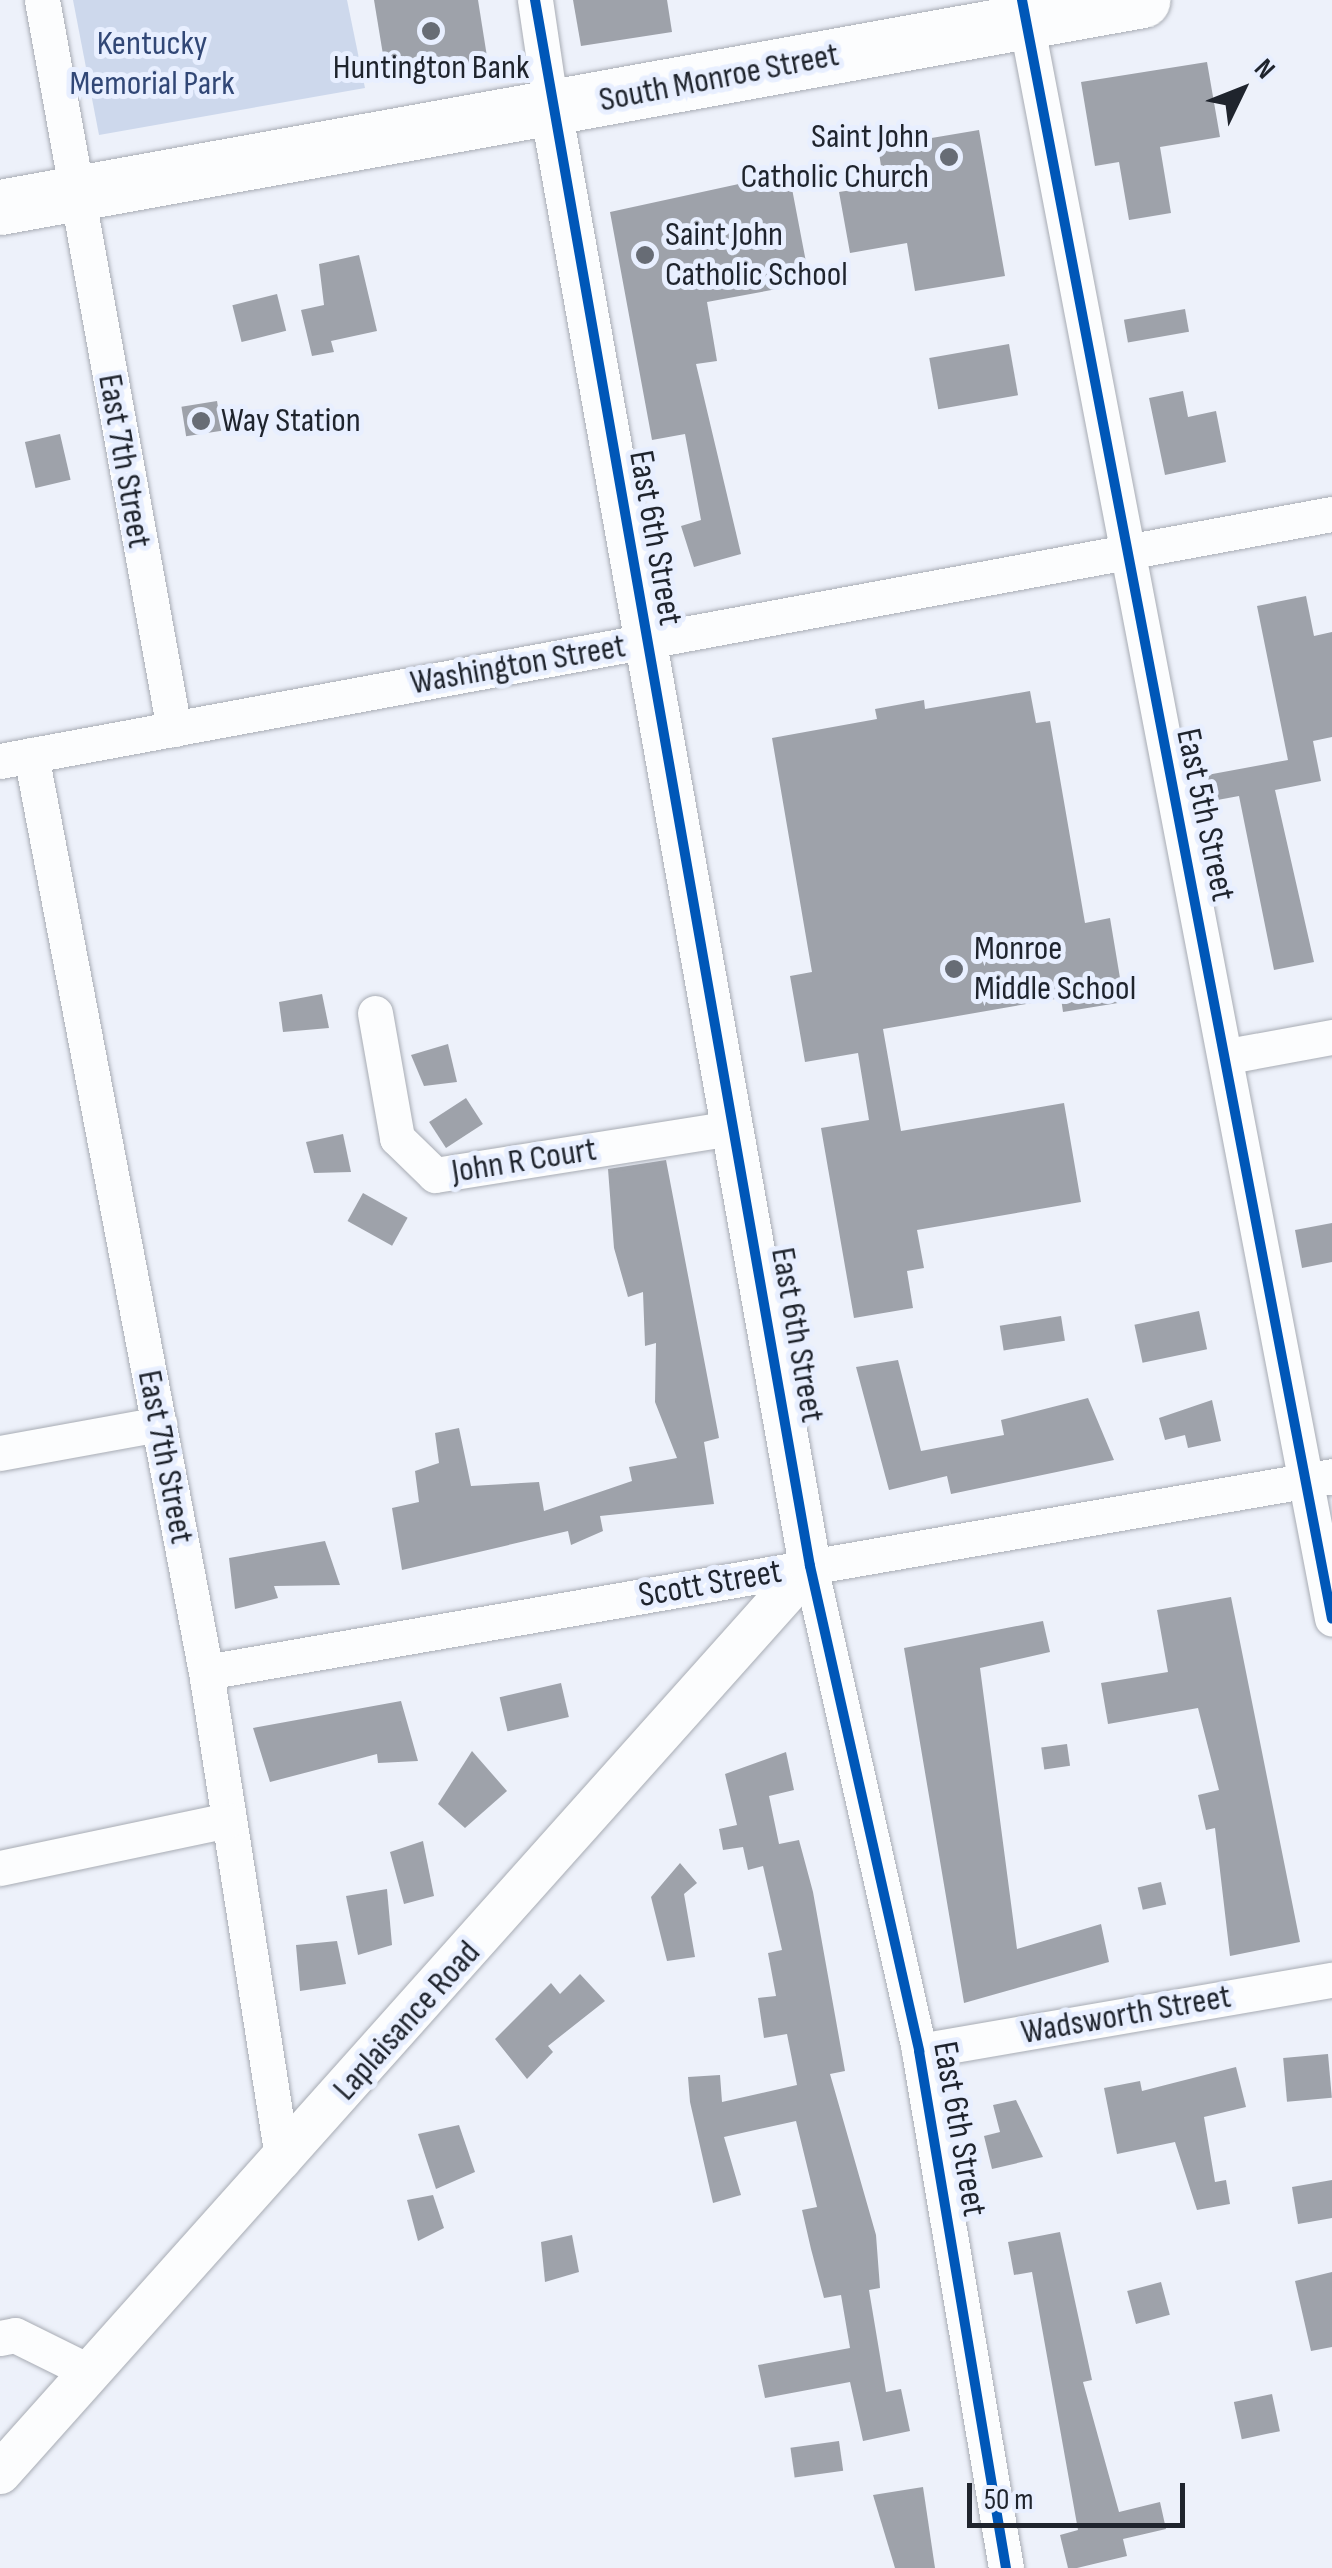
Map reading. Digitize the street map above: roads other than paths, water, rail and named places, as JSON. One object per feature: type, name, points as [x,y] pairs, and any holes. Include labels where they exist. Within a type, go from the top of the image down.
[{"type":"main road","name":"South Monroe Street","points":[[0,208],[551,109],[1024,10],[1142,0]]},
{"type":"street","name":"East 7th Street","points":[[42,0],[174,729]]},
{"type":"street","points":[[535,0],[551,109]]},
{"type":"street","name":"East 5th Street","points":[[1024,10],[1122,553],[1319,1478],[1332,1620]]},
{"type":"street","name":"East 6th Street","points":[[551,109],[810,1566],[919,2051],[1006,2568]]},
{"type":"street","name":"Washington Street","points":[[16,758],[1332,514]]},
{"type":"street","name":"East 7th Street","points":[[16,758],[159,1424],[206,1672],[226,1820],[283,2161]]},
{"type":"street","name":"John R Court","points":[[375,1013],[397,1138],[435,1176],[733,1128]]},
{"type":"street","points":[[1228,1056],[1332,1037]]},
{"type":"street","points":[[0,1453],[159,1424]]},
{"type":"street","name":"Scott Street","points":[[206,1672],[1319,1478]]},
{"type":"street","name":"Laplaisance Road","points":[[0,2473],[283,2161],[810,1566]]},
{"type":"street","points":[[0,1868],[226,1820]]},
{"type":"street","name":"Wadsworth Street","points":[[919,2051],[1332,1980]]},
{"type":"street","points":[[0,2338],[15,2334],[90,2372]]},
{"type":"place","name":"Huntington Bank","points":[[431,31]]},
{"type":"place","name":"Saint John Catholic Church","points":[[949,157]]},
{"type":"place","name":"Saint John Catholic School","points":[[645,255]]},
{"type":"place","name":"Way Station","points":[[201,421]]},
{"type":"place","name":"Monroe Middle School","points":[[954,969]]},
{"type":"park label","name":"Kentucky Memorial Park","points":[[152,64]]}]
